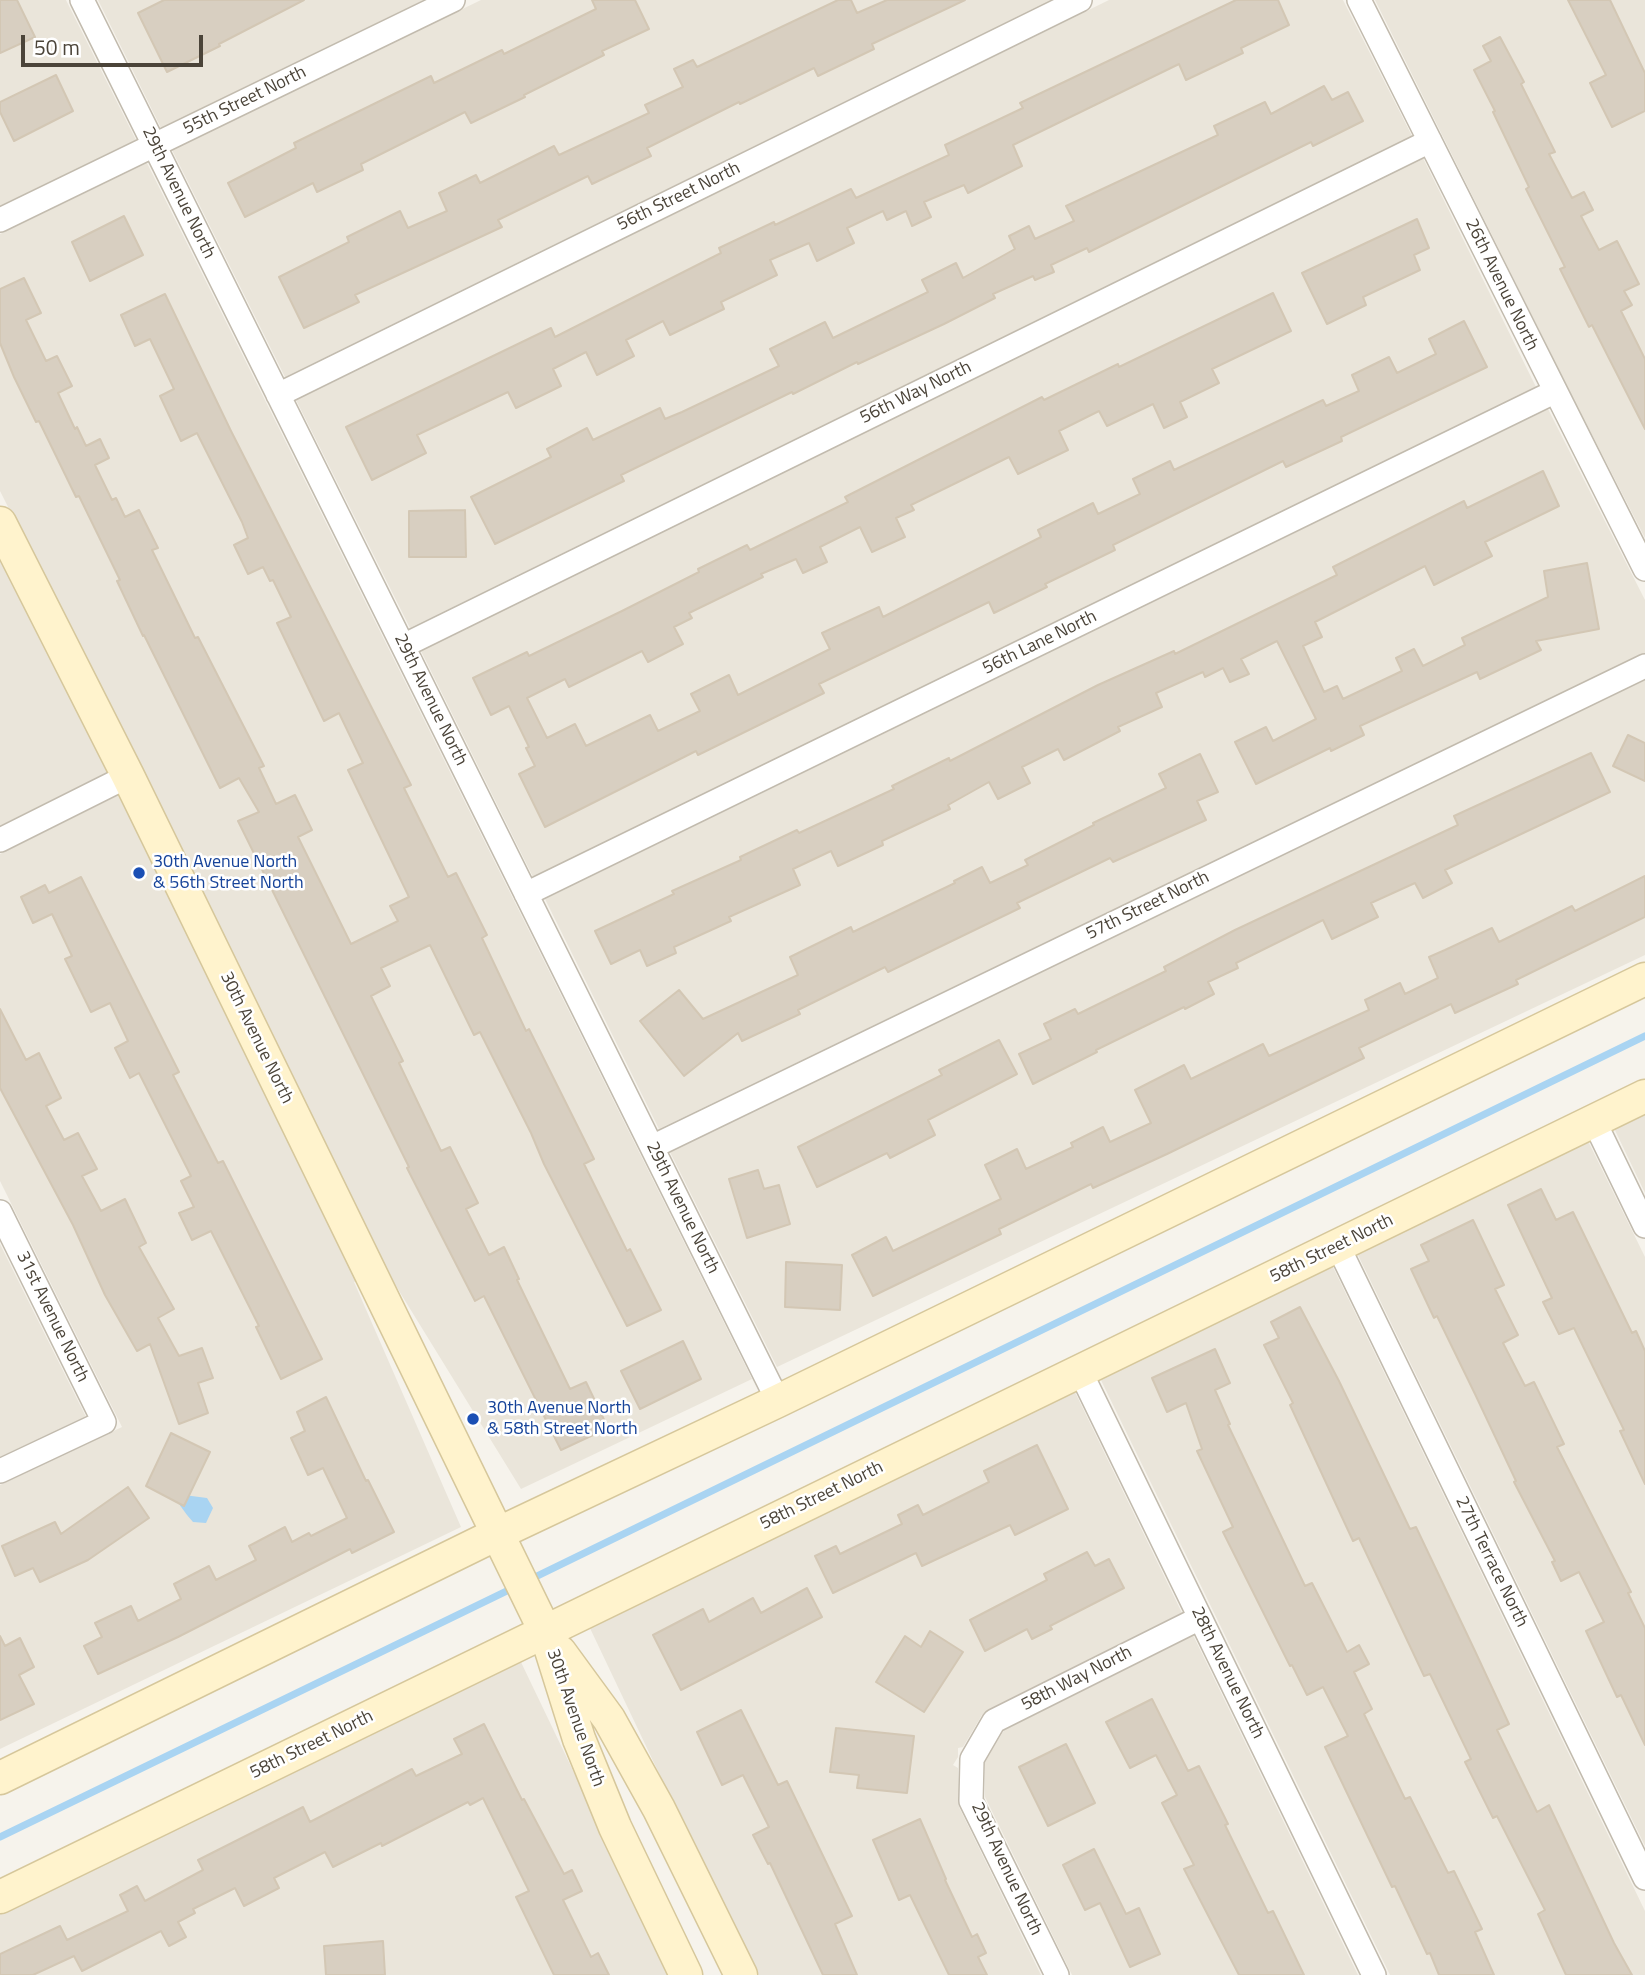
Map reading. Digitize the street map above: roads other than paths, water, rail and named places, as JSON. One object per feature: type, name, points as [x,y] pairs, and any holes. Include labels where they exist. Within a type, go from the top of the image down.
[{"type":"street","name":"29th Avenue North","points":[[82,0],[778,1401]]},
{"type":"street","name":"55th Street North","points":[[0,220],[453,0]]},
{"type":"street","name":"56th Street North","points":[[278,394],[1080,0]]},
{"type":"street","name":"26th Avenue North","points":[[1359,0],[1645,569]]},
{"type":"street","name":"56th Way North","points":[[403,646],[1430,141]]},
{"type":"street","name":"56th Lane North","points":[[526,894],[1554,392]]},
{"type":"street","name":"30th Avenue North","points":[[0,523],[128,776],[540,1620],[579,1739],[615,1827],[687,1975]]},
{"type":"street","name":"57th Street North","points":[[652,1147],[1645,666]]},
{"type":"street","points":[[0,840],[128,776]]},
{"type":"street","points":[[0,1778],[504,1544],[778,1401],[1645,979]]},
{"type":"street","name":"58th Street North","points":[[0,1898],[540,1620],[1080,1371],[1645,1097]]},
{"type":"street","points":[[1594,1121],[1645,1226]]},
{"type":"street","name":"31st Avenue North","points":[[0,1212],[104,1422],[0,1471]]},
{"type":"street","name":"27th Terrace North","points":[[1338,1246],[1645,1878]]},
{"type":"street","name":"28th Avenue North","points":[[1080,1371],[1374,1975]]},
{"type":"street","name":"58th Way North","points":[[972,1759],[994,1721],[1200,1618]]},
{"type":"street","name":"30th Avenue North","points":[[540,1620],[609,1719],[659,1809],[741,1975]]},
{"type":"street","name":"29th Avenue North","points":[[972,1759],[971,1801],[1056,1975]]},
{"type":"water","points":[[184,1495],[207,1498],[213,1508],[206,1523],[193,1522],[187,1515],[179,1504]]},
{"type":"waterway","points":[[529,1580],[1645,1036]]},
{"type":"waterway","points":[[0,1837],[515,1587]]},
{"type":"place","name":"30th Avenue North & 56th Street North","points":[[139,873]]},
{"type":"place","name":"30th Avenue North & 58th Street North","points":[[473,1419]]}]
